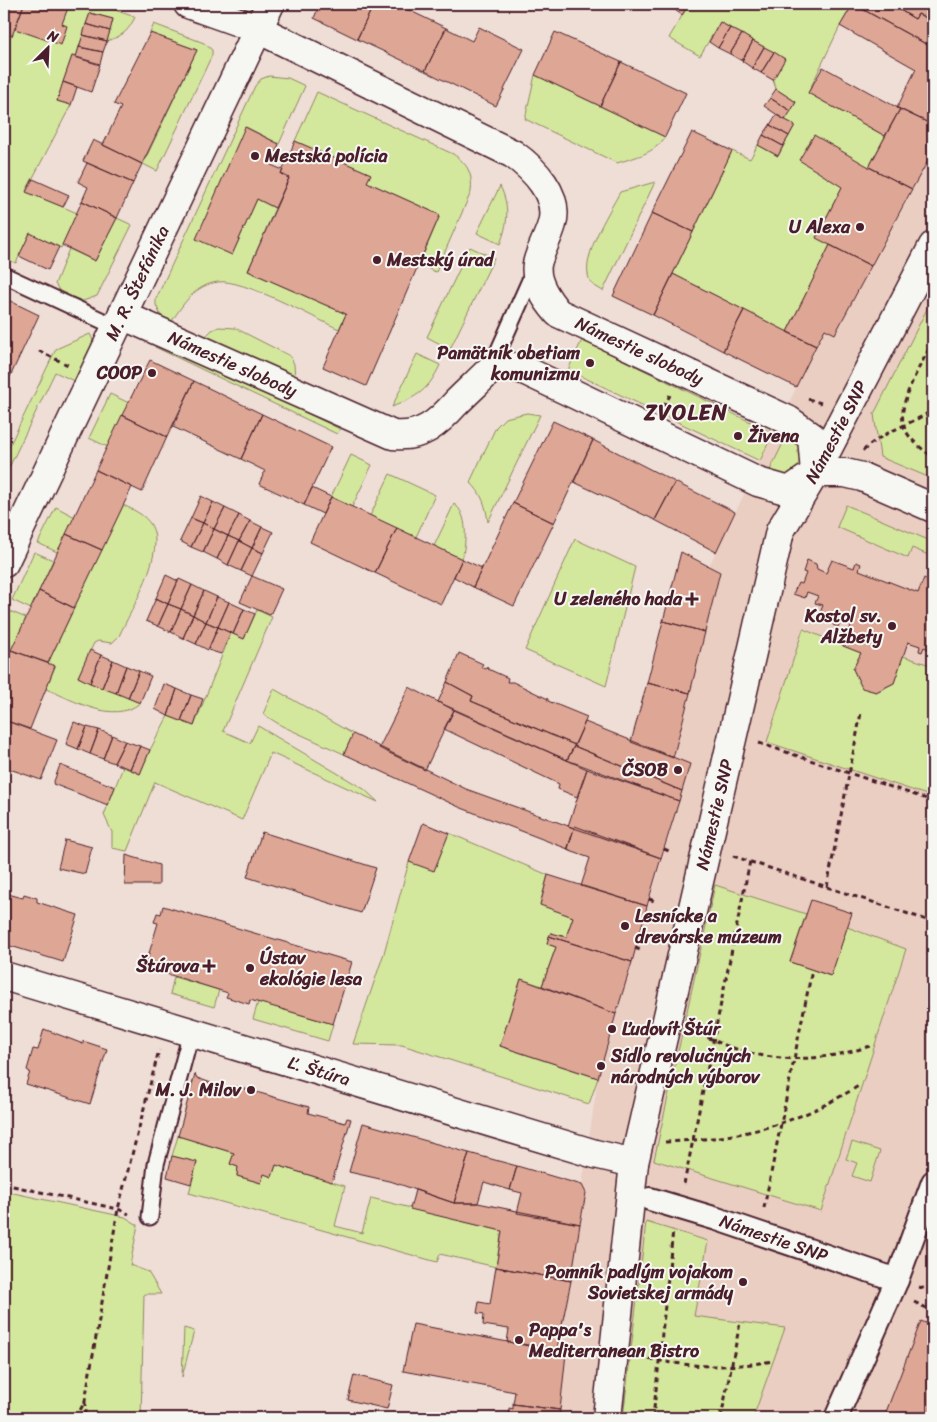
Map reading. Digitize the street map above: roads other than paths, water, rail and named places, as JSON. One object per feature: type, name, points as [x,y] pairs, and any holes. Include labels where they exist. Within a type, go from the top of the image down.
[{"type":"street","points":[[188,4],[258,29],[513,154],[523,161],[544,184],[552,210],[553,222],[536,266]]},
{"type":"street","name":"M. R. Štefánika","points":[[4,563],[270,4]]},
{"type":"street","name":"Námestie SNP","points":[[607,1418],[634,1163],[780,531],[815,473],[933,246]]},
{"type":"street","name":"Námestie slobody","points":[[536,266],[542,292],[558,313],[788,420],[812,437],[815,473]]},
{"type":"street","name":"Námestie slobody","points":[[119,321],[393,435],[410,436],[430,428],[446,416],[490,370]]},
{"type":"street","points":[[490,370],[499,366],[517,367],[758,482],[789,491],[815,473],[845,473],[862,477],[933,508]]},
{"type":"street","name":"Ľ. Štúra","points":[[4,976],[165,1026],[596,1154],[634,1163]]},
{"type":"street","points":[[836,1418],[897,1280],[933,1182]]},
{"type":"street","name":"Námestie SNP","points":[[650,1199],[759,1233],[897,1280]]},
{"type":"lane","points":[[490,370],[536,266]]},
{"type":"lane","points":[[4,275],[119,321]]},
{"type":"lane","points":[[150,1217],[156,1164],[191,1033]]},
{"type":"place","name":"Mestská polícia","points":[[255,156]]},
{"type":"place","name":"U Alexa","points":[[860,227]]},
{"type":"place","name":"Mestský úrad","points":[[377,260]]},
{"type":"place","name":"Pamätník obetiam komunizmu","points":[[590,363]]},
{"type":"place","name":"COOP","points":[[152,373]]},
{"type":"place","name":"Živena","points":[[738,436]]},
{"type":"place","name":"U zeleného hada","points":[[692,599]]},
{"type":"place","name":"Kostol sv. Alžbety","points":[[892,626]]},
{"type":"place","name":"ČSOB","points":[[678,770]]},
{"type":"place","name":"Lesnícke a drevárske múzeum","points":[[625,926]]},
{"type":"place","name":"Štúrova","points":[[209,966]]},
{"type":"place","name":"Ústav ekológie lesa","points":[[250,968]]},
{"type":"place","name":"Ľudovít Štúr","points":[[612,1029]]},
{"type":"place","name":"Sídlo revolučných národných výborov","points":[[601,1066]]},
{"type":"place","name":"M. J. Milov","points":[[251,1090]]},
{"type":"place","name":"Pomník padlým vojakom Sovietskej armády","points":[[743,1282]]},
{"type":"place","name":"Pappa's Mediterranean Bistro","points":[[519,1340]]},
{"type":"district","name":"ZVOLEN","points":[[686,412]]}]
